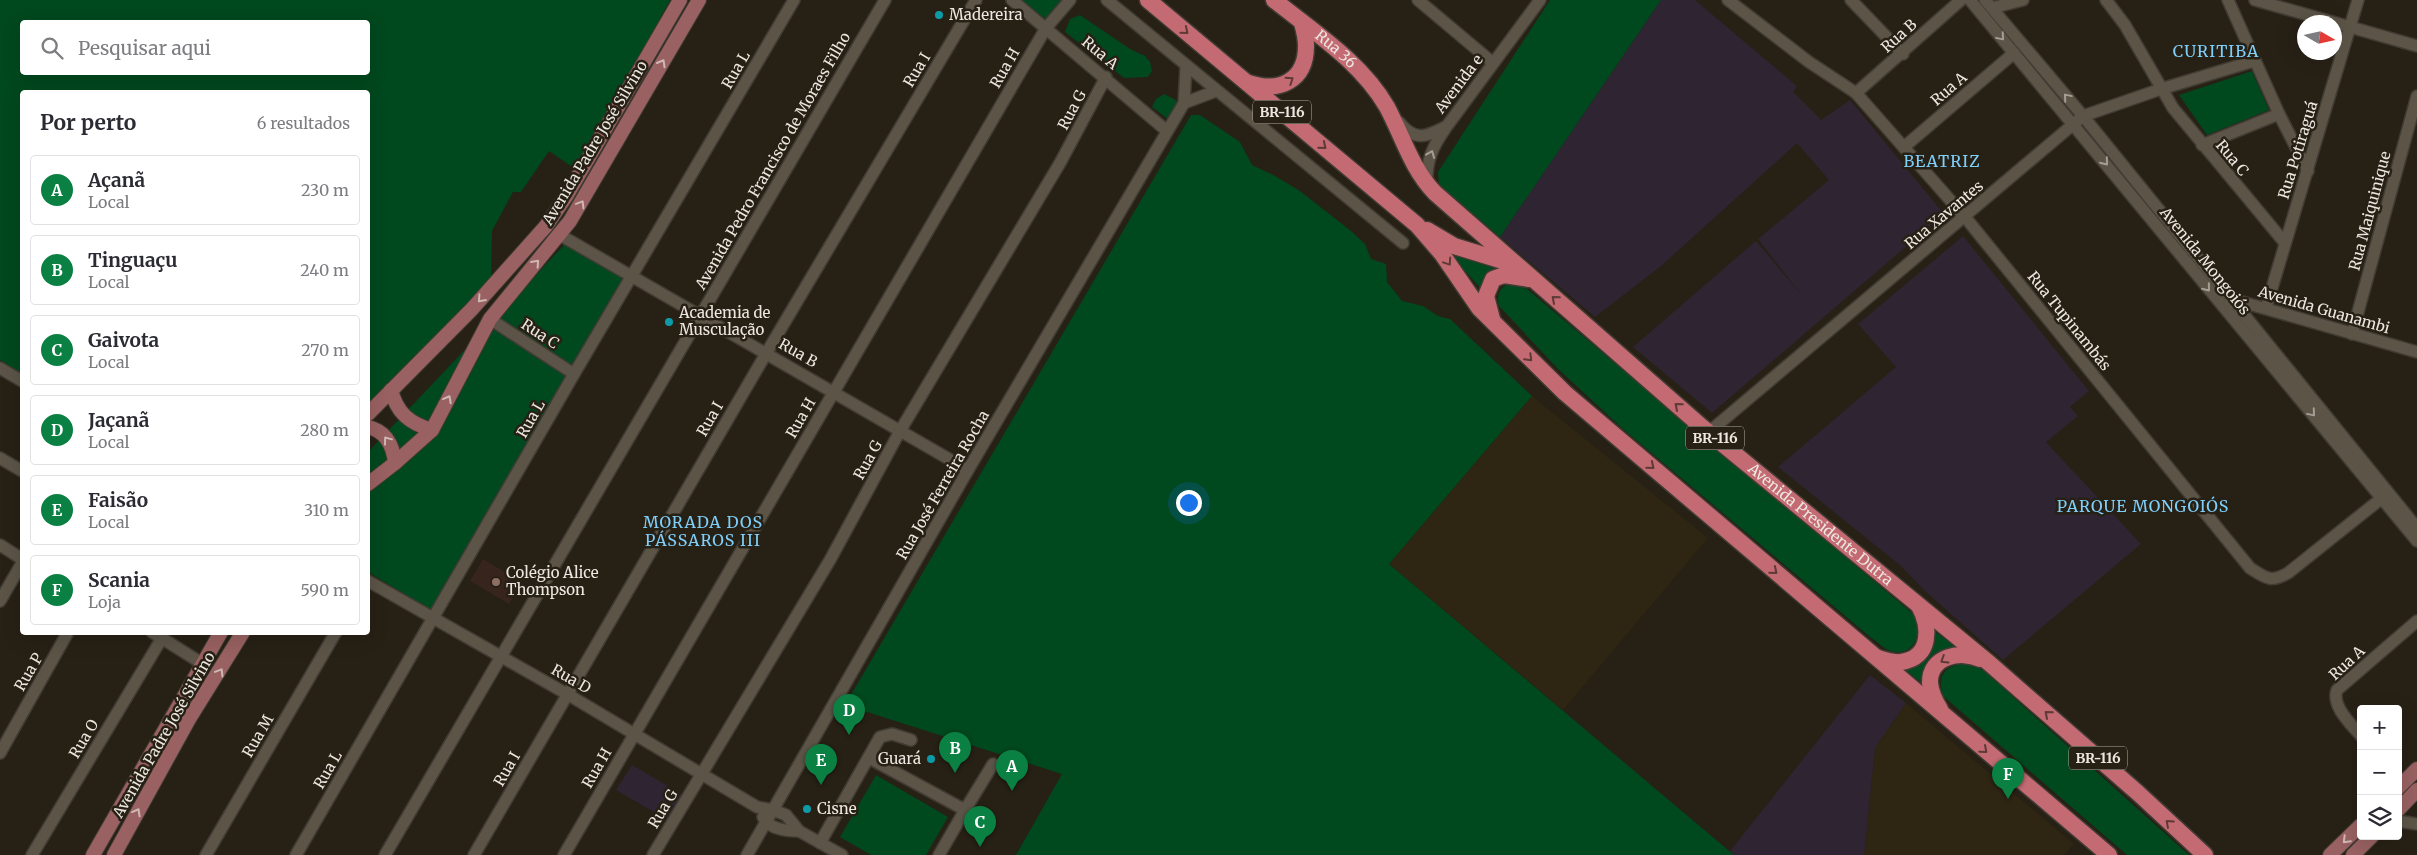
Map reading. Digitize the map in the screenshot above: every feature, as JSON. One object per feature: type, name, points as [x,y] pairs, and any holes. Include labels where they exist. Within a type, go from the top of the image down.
[{"type":"highway","name":"Avenida Presidente Dutra","points":[[1148,0],[1417,224],[1454,246],[1517,266],[1709,432],[1989,663],[2138,793],[2205,855]]},
{"type":"highway","name":"Rua 36","points":[[1274,0],[1363,72],[1386,107],[1414,167],[1427,184],[1517,266]]},
{"type":"highway","points":[[1245,81],[1260,87],[1272,88],[1287,84],[1298,74],[1306,47],[1302,23]]},
{"type":"highway","name":"Avenida Presidente Dutra","points":[[1417,224],[1442,254],[1479,308],[1565,393],[2109,855]]},
{"type":"highway","points":[[1494,324],[1486,301],[1487,290],[1493,279],[1504,274],[1518,275],[1534,280]]},
{"type":"highway","points":[[1876,658],[1901,662],[1913,658],[1920,652],[1927,641],[1927,630],[1925,617],[1918,604]]},
{"type":"highway","points":[[1947,718],[1933,697],[1930,682],[1936,666],[1944,659],[1957,654],[1971,654],[1989,663]]},
{"type":"main road","name":"Avenida Padre José Silvino","points":[[370,412],[472,308],[546,226],[567,195],[680,0]]},
{"type":"main road","name":"Avenida Padre José Silvino","points":[[370,482],[396,463],[432,430],[490,319],[560,235],[699,0]]},
{"type":"main road","points":[[391,390],[400,412],[407,419],[432,430]]},
{"type":"main road","points":[[370,428],[380,432],[389,440],[394,449],[396,463]]},
{"type":"main road","name":"Avenida Padre José Silvino","points":[[93,855],[219,635]]},
{"type":"main road","name":"Avenida Padre José Silvino","points":[[114,855],[189,719],[242,635]]},
{"type":"main road","points":[[2402,783],[2417,768]]},
{"type":"main road","points":[[2402,806],[2417,790]]},
{"type":"main road","points":[[2330,855],[2357,829]]},
{"type":"main road","points":[[2353,855],[2368,840]]},
{"type":"street","name":"Rua L","points":[[296,855],[574,374],[794,0]]},
{"type":"street","name":"Avenida Pedro Francisco de Moraes Filho","points":[[385,855],[884,0]]},
{"type":"street","name":"Rua I","points":[[474,855],[767,352],[976,0]]},
{"type":"street","name":"Rua A","points":[[1012,0],[1167,131]]},
{"type":"street","name":"Rua H","points":[[564,855],[1046,28],[1070,0]]},
{"type":"street","points":[[1107,0],[1186,67],[1403,243]]},
{"type":"street","points":[[1418,0],[1493,63]]},
{"type":"street","name":"Avenida e","points":[[1386,107],[1408,133],[1420,136],[1430,134],[1447,126],[1540,0]]},
{"type":"street","name":"Rua Tupinambás","points":[[1728,0],[1809,62],[1856,93],[1965,217],[2250,568],[2266,578],[2276,579],[2282,576],[2382,498]]},
{"type":"street","points":[[1851,0],[1903,54]]},
{"type":"street","name":"Rua B","points":[[1856,93],[1903,54],[1961,0]]},
{"type":"street","name":"Avenida Mongoiós","points":[[1970,0],[2073,124],[2417,528]]},
{"type":"street","points":[[1989,4],[2023,0]]},
{"type":"street","name":"Rua C","points":[[2106,0],[2125,25],[2161,89],[2202,144],[2285,243]]},
{"type":"street","points":[[2228,0],[2278,114],[2308,171]]},
{"type":"street","points":[[2255,0],[2270,2],[2417,46]]},
{"type":"street","name":"Rua Potiraguá","points":[[2266,308],[2358,0]]},
{"type":"street","name":"Avenida Mongoiós","points":[[1989,4],[2083,116],[2228,305],[2417,541]]},
{"type":"street","name":"Rua A","points":[[1904,147],[2014,53]]},
{"type":"street","name":"Rua Xavantes","points":[[1709,432],[2083,116],[2161,89],[2254,61]]},
{"type":"street","points":[[1186,67],[1184,103],[1216,91]]},
{"type":"street","name":"Rua G","points":[[653,855],[830,560],[900,431],[1060,163],[1106,78]]},
{"type":"street","name":"Rua Maiquinique","points":[[2352,334],[2417,96]]},
{"type":"street","name":"Rua José Ferreira Rocha","points":[[747,855],[968,470],[1184,103]]},
{"type":"street","points":[[2202,144],[2278,114]]},
{"type":"street","points":[[1427,184],[1426,168],[1429,156],[1447,126]]},
{"type":"street","name":"Rua B","points":[[560,235],[767,352],[968,470]]},
{"type":"street","name":"Avenida Guanambi","points":[[2228,305],[2242,302],[2417,352]]},
{"type":"street","name":"Rua C","points":[[490,319],[574,374]]},
{"type":"street","points":[[0,368],[20,380]]},
{"type":"street","points":[[0,458],[20,470]]},
{"type":"street","points":[[0,545],[20,558]]},
{"type":"street","points":[[0,601],[20,566]]},
{"type":"street","name":"Rua D","points":[[370,581],[567,694],[758,807],[773,810]]},
{"type":"street","name":"Rua A","points":[[2357,731],[2338,707],[2335,696],[2337,690],[2417,621]]},
{"type":"street","name":"Rua P","points":[[0,753],[66,635]]},
{"type":"street","points":[[157,635],[203,664]]},
{"type":"street","name":"Rua O","points":[[32,855],[157,635]]},
{"type":"street","name":"Rua M","points":[[206,855],[334,635]]},
{"type":"street","points":[[820,843],[880,737],[886,734],[911,740]]},
{"type":"street","points":[[869,758],[965,810]]},
{"type":"street","points":[[940,855],[992,764]]},
{"type":"street","points":[[758,807],[766,822],[784,830],[799,831],[842,855]]},
{"type":"street","points":[[773,810],[791,819],[799,831]]},
{"type":"street","points":[[2402,822],[2417,824]]},
{"type":"shaded area","points":[[1661,0],[1695,0],[1797,86],[1793,92],[1821,120],[1850,100],[1944,214],[1712,413],[1633,347],[1756,241],[1803,297],[1758,239],[1829,180],[1797,143],[1661,266],[1595,317],[1500,237]]},
{"type":"shaded area","points":[[1963,236],[2089,391],[2070,407],[2078,416],[2046,442],[2141,544],[2003,660],[1925,591],[1901,566],[1778,467],[1896,367],[1858,324]]},
{"type":"shaded area","points":[[1532,396],[1708,538],[1563,710],[1389,564]]},
{"type":"shaded area","name":"Colégio Alice Thompson","points":[[483,559],[522,582],[509,604],[470,581]]},
{"type":"shaded area","points":[[1870,675],[1906,703],[1875,748],[1864,855],[1734,855],[1730,851]]},
{"type":"shaded area","points":[[1906,703],[2074,844],[2064,855],[1864,855],[1875,748]]},
{"type":"shaded area","points":[[632,765],[683,795],[668,820],[616,790]]},
{"type":"green space","points":[[0,0],[670,0],[578,171],[549,151],[521,192],[513,192],[492,231],[491,284],[370,416],[370,90],[20,90],[20,373],[0,360]]},
{"type":"green space","points":[[1022,0],[1062,0],[1048,21]]},
{"type":"green space","points":[[1550,0],[1661,0],[1500,237],[1439,185],[1438,172]]},
{"type":"green space","points":[[1080,15],[1130,49],[1145,56],[1150,62],[1152,71],[1148,77],[1124,78],[1065,32],[1070,19]]},
{"type":"green space","points":[[2252,71],[2269,110],[2207,135],[2179,95]]},
{"type":"green space","points":[[1164,94],[1176,100],[1178,108],[1169,120],[1152,107],[1156,99]]},
{"type":"green space","points":[[1191,115],[1200,115],[1240,142],[1252,165],[1300,191],[1351,231],[1365,244],[1371,259],[1386,264],[1387,282],[1402,301],[1423,306],[1438,316],[1450,319],[1532,396],[1389,564],[1734,855],[1016,855],[1062,774],[845,705]]},
{"type":"green space","points":[[565,244],[627,280],[433,611],[370,573],[370,450]]},
{"type":"green space","points":[[1445,248],[1462,257],[1497,269],[1482,290]]},
{"type":"green space","points":[[1512,283],[1519,284],[1527,289],[1912,613],[1916,620],[1917,634],[1912,646],[1900,652],[1891,651],[1869,636],[1623,429],[1557,368],[1499,306],[1498,298],[1500,291],[1504,286]]},
{"type":"green space","points":[[1935,632],[1955,646],[1941,652],[1923,684],[1903,668],[1929,650]]},
{"type":"green space","points":[[1960,664],[1971,664],[1983,670],[2189,855],[2127,855],[1943,696],[1942,675]]},
{"type":"green space","points":[[876,775],[948,817],[926,855],[871,855],[840,837]]},
{"type":"place","name":"Madereira","points":[[939,15]]},
{"type":"place","name":"Academia de Musculação","points":[[669,322]]},
{"type":"place","name":"Colégio Alice Thompson","points":[[496,582]]},
{"type":"place","name":"Jaçanã","points":[[849,735]]},
{"type":"place","name":"Guará","points":[[931,759]]},
{"type":"place","name":"Tinguaçu","points":[[955,773]]},
{"type":"place","name":"Faisão","points":[[821,785]]},
{"type":"place","name":"Açanã","points":[[1012,791]]},
{"type":"place","name":"Scania","points":[[2008,799]]},
{"type":"place","name":"Cisne","points":[[807,809]]},
{"type":"place","name":"Gaivota","points":[[980,847]]},
{"type":"district","name":"CURITIBA","points":[[2216,51]]},
{"type":"district","name":"BEATRIZ","points":[[1942,161]]},
{"type":"district","name":"PARQUE MONGOIÓS","points":[[2143,506]]},
{"type":"district","name":"MORADA DOS PÁSSAROS III","points":[[703,531]]}]
